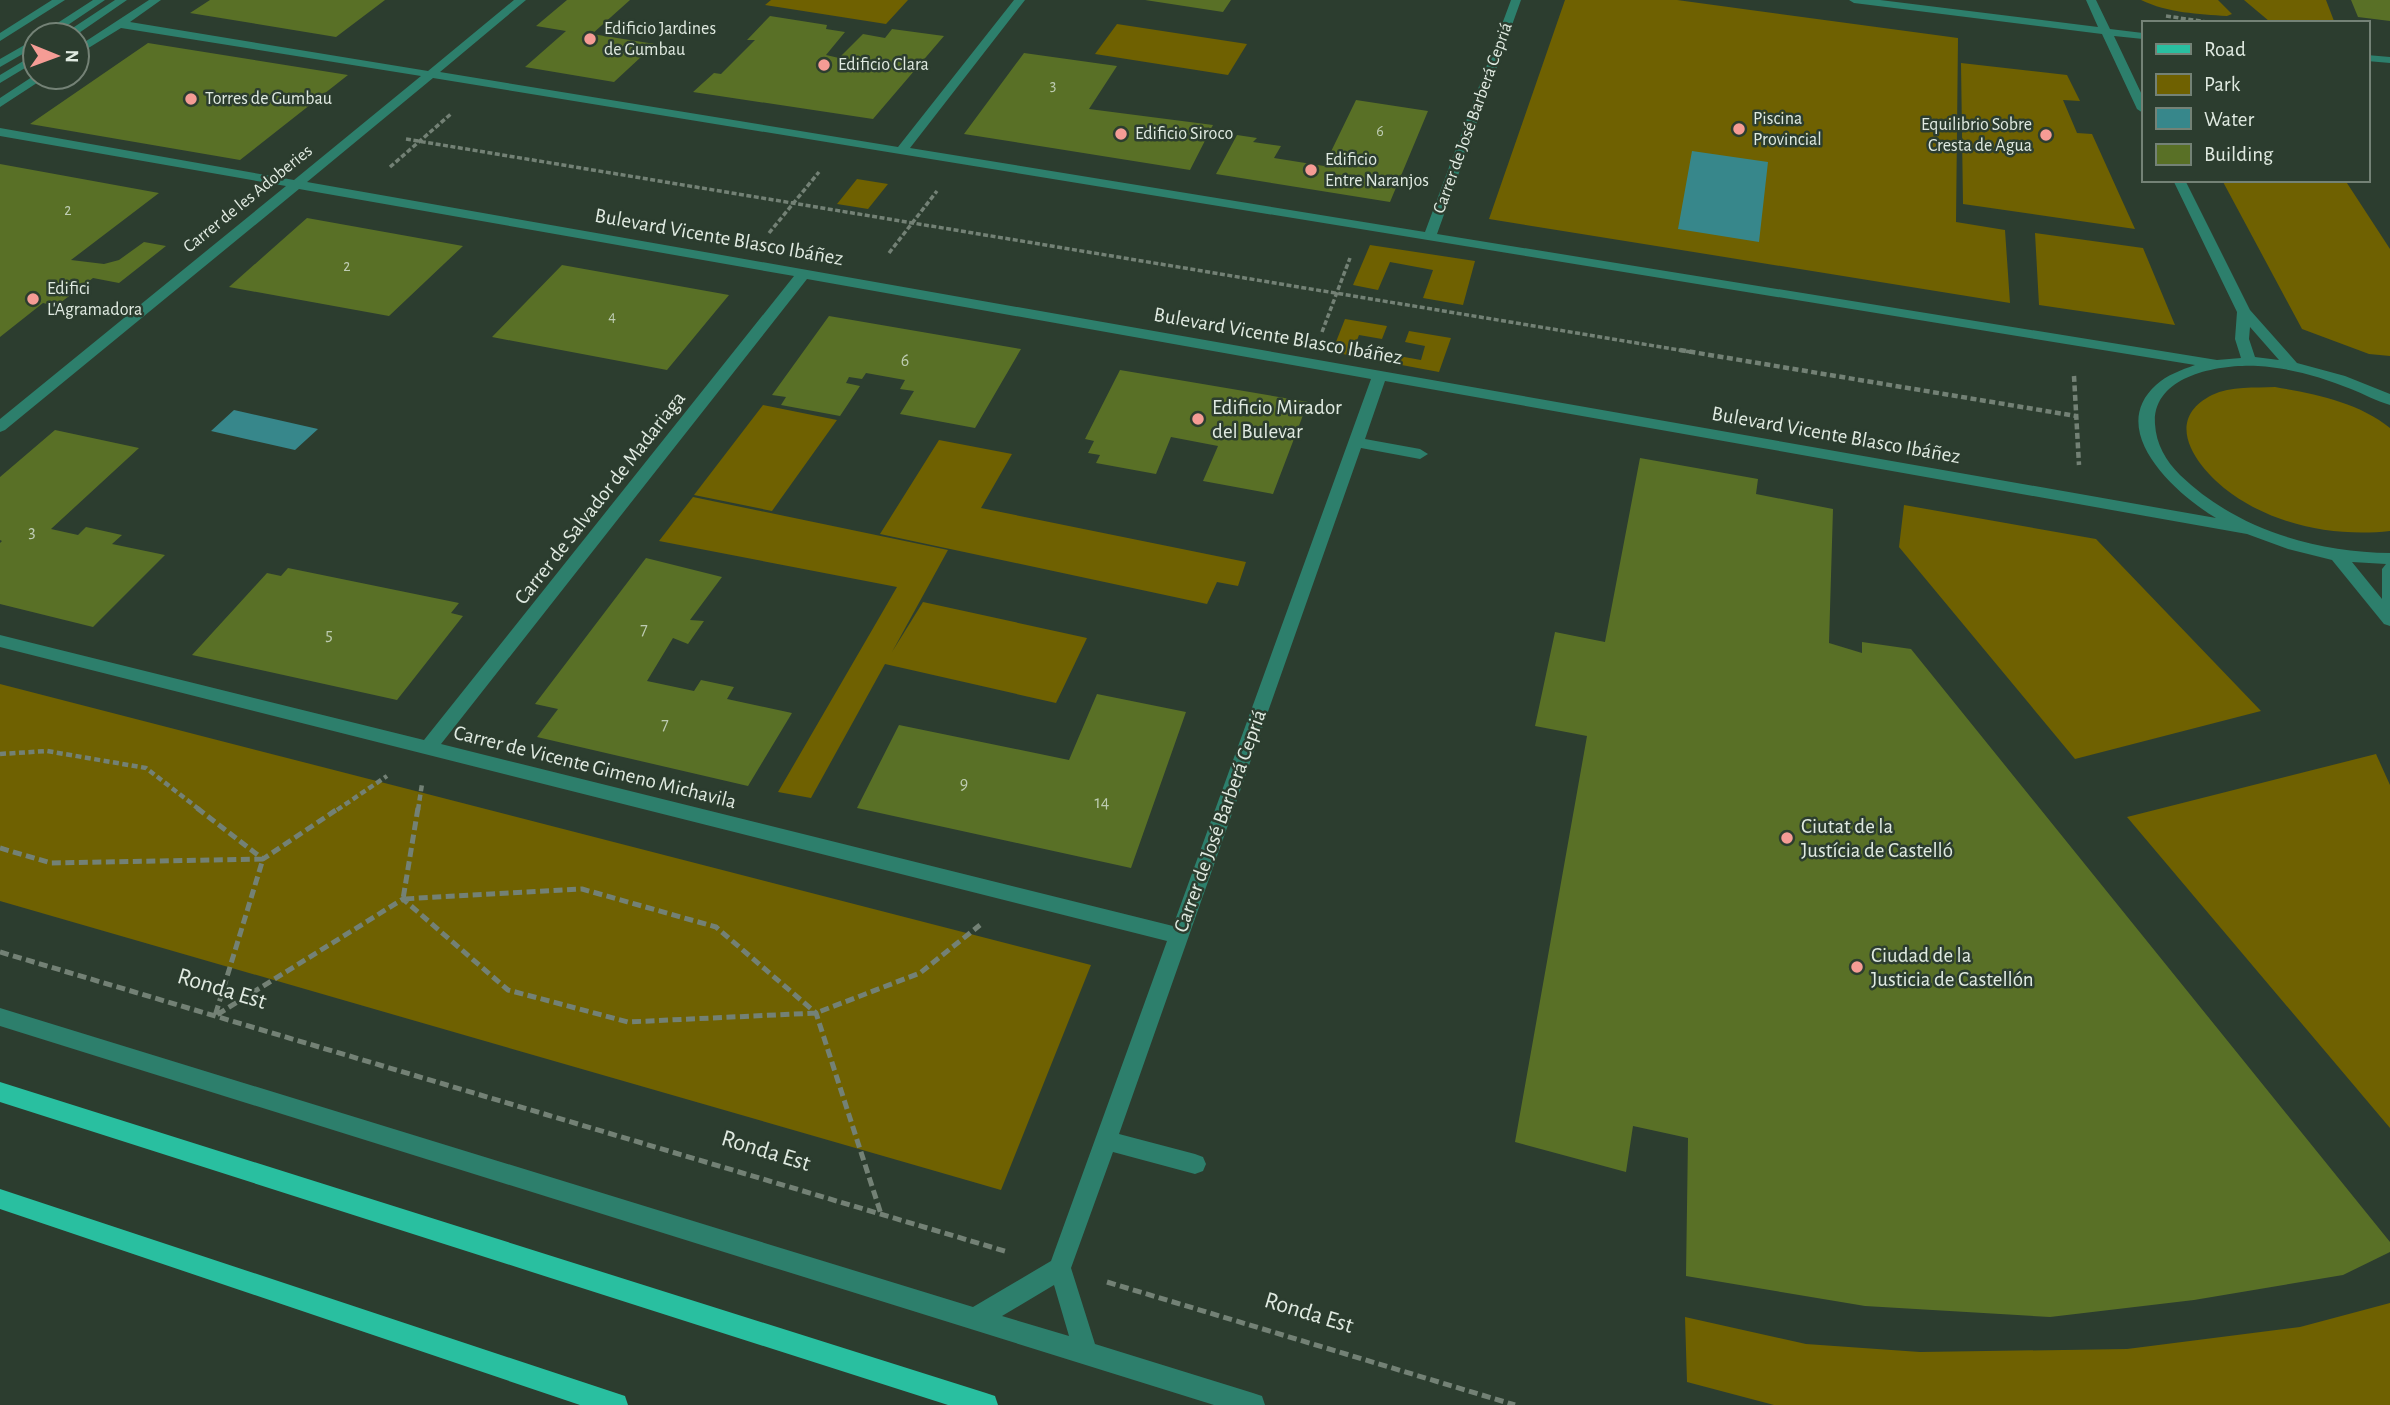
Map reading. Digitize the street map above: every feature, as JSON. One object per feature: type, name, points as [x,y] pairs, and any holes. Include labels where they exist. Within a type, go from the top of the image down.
[{"type":"main road","points":[[0,1092],[986,1405]]},
{"type":"main road","points":[[0,1199],[616,1405]]},
{"type":"street","points":[[0,38],[60,0]]},
{"type":"street","points":[[68,21],[100,0]]},
{"type":"street","points":[[90,21],[122,0]]},
{"type":"street","points":[[91,43],[156,0]]},
{"type":"street","name":"Carrer de les Adoberies","points":[[0,427],[521,0]]},
{"type":"street","points":[[902,150],[1020,0]]},
{"type":"street","name":"Carrer de José Barberá Cepriá","points":[[1430,235],[1516,0]]},
{"type":"street","points":[[1854,0],[2142,36]]},
{"type":"street","points":[[2091,0],[2142,106]]},
{"type":"street","points":[[119,24],[2216,364]]},
{"type":"street","points":[[0,64],[21,51]]},
{"type":"street","points":[[2369,58],[2390,60]]},
{"type":"street","points":[[0,80],[21,66]]},
{"type":"street","points":[[0,103],[21,89]]},
{"type":"street","name":"Bulevard Vicente Blasco Ibáñez","points":[[0,132],[2251,529]]},
{"type":"street","points":[[2180,182],[2244,312],[2292,366]]},
{"type":"street","name":"Carrer de Salvador de Madariaga","points":[[428,748],[804,274]]},
{"type":"street","points":[[2244,312],[2242,339],[2249,362]]},
{"type":"street","points":[[2390,400],[2361,386],[2292,366],[2249,362],[2216,364],[2188,371],[2167,383],[2154,396],[2147,413],[2147,430],[2152,447],[2179,482],[2219,512],[2280,541],[2338,556],[2390,559]]},
{"type":"street","name":"Carrer de José Barberá Cepriá","points":[[1060,1268],[1380,375]]},
{"type":"street","points":[[2361,386],[2390,388]]},
{"type":"street","points":[[1356,442],[1420,454]]},
{"type":"street","points":[[2338,556],[2390,620]]},
{"type":"street","points":[[2390,569],[2390,604]]},
{"type":"street","name":"Carrer de Vicente Gimeno Michavila","points":[[0,641],[1178,935]]},
{"type":"street","points":[[0,1017],[1253,1405]]},
{"type":"street","points":[[1105,1140],[1195,1164]]},
{"type":"street","points":[[977,1318],[1060,1268],[1084,1351]]},
{"type":"path","points":[[357,194],[487,83]]},
{"type":"path","points":[[361,131],[2076,416]]},
{"type":"path","points":[[745,263],[844,141]]},
{"type":"path","points":[[865,284],[960,160]]},
{"type":"path","points":[[1310,363],[1362,225]]},
{"type":"path","points":[[2072,340],[2081,500]]},
{"type":"path","points":[[0,848],[51,863],[263,859],[428,748]]},
{"type":"path","points":[[403,899],[428,748]]},
{"type":"path","points":[[0,754],[47,751],[146,768],[263,859]]},
{"type":"path","points":[[215,1016],[263,859]]},
{"type":"path","points":[[215,1016],[403,899],[582,889],[716,927],[816,1013],[882,1215]]},
{"type":"path","points":[[403,899],[508,990],[628,1022],[816,1013],[920,973],[1016,896]]},
{"type":"path","name":"Ronda Est","points":[[0,952],[1515,1405]]},
{"type":"green space","points":[[771,0],[908,0],[886,24],[765,5]]},
{"type":"green space","name":"Piscina Provincial","points":[[1565,0],[1677,0],[1958,38],[1956,222],[2005,230],[2010,303],[1489,219]]},
{"type":"green space","points":[[2141,0],[2218,0],[2232,14],[2227,16],[2183,12]]},
{"type":"green space","points":[[2244,0],[2326,0],[2334,21],[2269,21]]},
{"type":"green space","points":[[1117,24],[1247,44],[1228,75],[1095,54]]},
{"type":"green space","points":[[1961,63],[2067,75],[2080,101],[2063,100],[2077,133],[2092,134],[2135,229],[1963,204]]},
{"type":"green space","points":[[857,179],[888,184],[868,209],[837,204]]},
{"type":"green space","points":[[2223,182],[2346,182],[2390,249],[2390,356],[2369,354],[2302,329]]},
{"type":"green space","points":[[2035,233],[2143,248],[2175,325],[2039,305]]},
{"type":"green space","points":[[1370,245],[1475,261],[1463,305],[1423,298],[1433,270],[1390,262],[1378,290],[1353,285]]},
{"type":"green space","points":[[1345,319],[1387,326],[1382,339],[1359,335],[1354,348],[1421,360],[1425,346],[1405,342],[1409,331],[1451,338],[1439,372],[1332,352]]},
{"type":"green space","points":[[2275,387],[2350,405],[2390,428],[2390,531],[2349,532],[2308,527],[2288,521],[2250,505],[2232,494],[2208,473],[2190,446],[2187,432],[2188,419],[2196,406],[2212,395],[2227,390]]},
{"type":"green space","points":[[763,405],[837,420],[772,511],[694,495]]},
{"type":"green space","points":[[939,440],[1012,454],[981,508],[1246,562],[1238,586],[1217,582],[1207,604],[880,534]]},
{"type":"green space","points":[[693,497],[948,550],[892,652],[923,602],[1087,638],[1056,703],[885,664],[811,798],[778,792],[897,587],[659,541]]},
{"type":"green space","points":[[1904,505],[2096,539],[2261,711],[2075,759],[1899,547]]},
{"type":"green space","points":[[0,684],[1091,965],[1001,1190],[0,901]]},
{"type":"green space","points":[[2376,754],[2390,785],[2390,1128],[2127,817]]},
{"type":"green space","points":[[2390,1303],[2390,1405],[1774,1405],[1687,1382],[1685,1317],[1806,1344],[1920,1352],[2127,1349],[2300,1327]]},
{"type":"water","points":[[1692,151],[1768,162],[1759,242],[1678,229]]},
{"type":"water","points":[[234,410],[318,429],[295,450],[211,431]]},
{"type":"building","name":"Torres de Gumbau","points":[[210,0],[385,0],[336,37],[190,13]]},
{"type":"building","name":"Edificio Jardines de Gumbau","points":[[567,0],[630,0],[592,34],[655,44],[614,82],[525,67],[566,31],[536,26]]},
{"type":"building","points":[[1145,0],[1231,0],[1223,12]]},
{"type":"building","points":[[2351,0],[2390,0],[2390,21],[2358,17]]},
{"type":"building","name":"Edificio Clara","points":[[770,16],[827,25],[826,29],[845,32],[826,55],[839,58],[863,34],[885,38],[892,29],[944,36],[873,119],[693,92],[714,73],[721,74],[755,40],[747,40]]},
{"type":"building","name":"Torres de Gumbau","points":[[148,43],[348,75],[240,160],[30,124],[78,91],[91,91],[91,82]]},
{"type":"building","points":[[1024,53],[1117,66],[1089,109],[1213,125],[1190,170],[964,134]]},
{"type":"building","name":"Edificio Entre Naranjos","points":[[1356,100],[1428,111],[1390,202],[1216,174],[1237,135],[1257,138],[1253,142],[1281,146],[1274,158],[1324,166]]},
{"type":"building","points":[[0,164],[159,193],[71,260],[104,264],[119,260],[144,242],[166,246],[119,283],[93,278],[56,306],[43,303],[0,337]]},
{"type":"building","points":[[307,218],[463,246],[389,316],[229,287]]},
{"type":"building","points":[[562,265],[729,295],[667,370],[492,337]]},
{"type":"building","points":[[829,316],[1021,349],[975,428],[900,414],[914,391],[900,389],[905,380],[866,373],[862,379],[849,377],[846,383],[860,386],[840,416],[781,405],[786,397],[772,395]]},
{"type":"building","name":"Edificio Mirador del Bulevar","points":[[1120,370],[1308,402],[1273,494],[1203,481],[1218,446],[1171,437],[1156,474],[1096,463],[1100,455],[1088,453],[1094,441],[1085,439]]},
{"type":"building","points":[[55,430],[139,448],[51,529],[78,535],[86,527],[122,535],[112,544],[165,555],[93,627],[0,604],[0,477]]},
{"type":"building","name":"Ciudad de la Justicia de Castellón","points":[[1640,458],[1758,479],[1756,494],[1833,509],[1829,643],[1862,653],[1862,642],[1911,649],[2390,1242],[2390,1252],[2343,1275],[2194,1300],[2050,1317],[1865,1306],[1686,1276],[1688,1138],[1633,1126],[1626,1172],[1515,1142],[1587,736],[1535,726],[1555,632],[1605,642]]},
{"type":"building","points":[[646,558],[722,577],[690,620],[704,621],[688,644],[673,638],[647,681],[694,691],[701,680],[734,687],[727,699],[792,713],[748,786],[537,737],[558,709],[535,704]]},
{"type":"building","points":[[288,568],[459,603],[451,613],[463,616],[397,700],[192,655],[267,573],[281,576]]},
{"type":"building","points":[[1097,694],[1186,712],[1131,868],[857,808],[899,725],[1069,760]]},
{"type":"place","name":"Edificio Jardines de Gumbau","points":[[590,39]]},
{"type":"place","name":"Edificio Clara","points":[[824,65]]},
{"type":"place","name":"Torres de Gumbau","points":[[191,99]]},
{"type":"place","name":"Piscina Provincial","points":[[1739,129]]},
{"type":"place","name":"Edificio Siroco","points":[[1121,134]]},
{"type":"place","name":"Equilibrio Sobre Cresta de Agua","points":[[2046,135]]},
{"type":"place","name":"Edificio Entre Naranjos","points":[[1311,170]]},
{"type":"place","name":"Edifici L'Agramadora","points":[[33,299]]},
{"type":"place","name":"Edificio Mirador del Bulevar","points":[[1198,419]]},
{"type":"place","name":"Ciutat de la Justícia de Castelló","points":[[1787,838]]},
{"type":"place","name":"Ciudad de la Justicia de Castellón","points":[[1857,967]]}]
